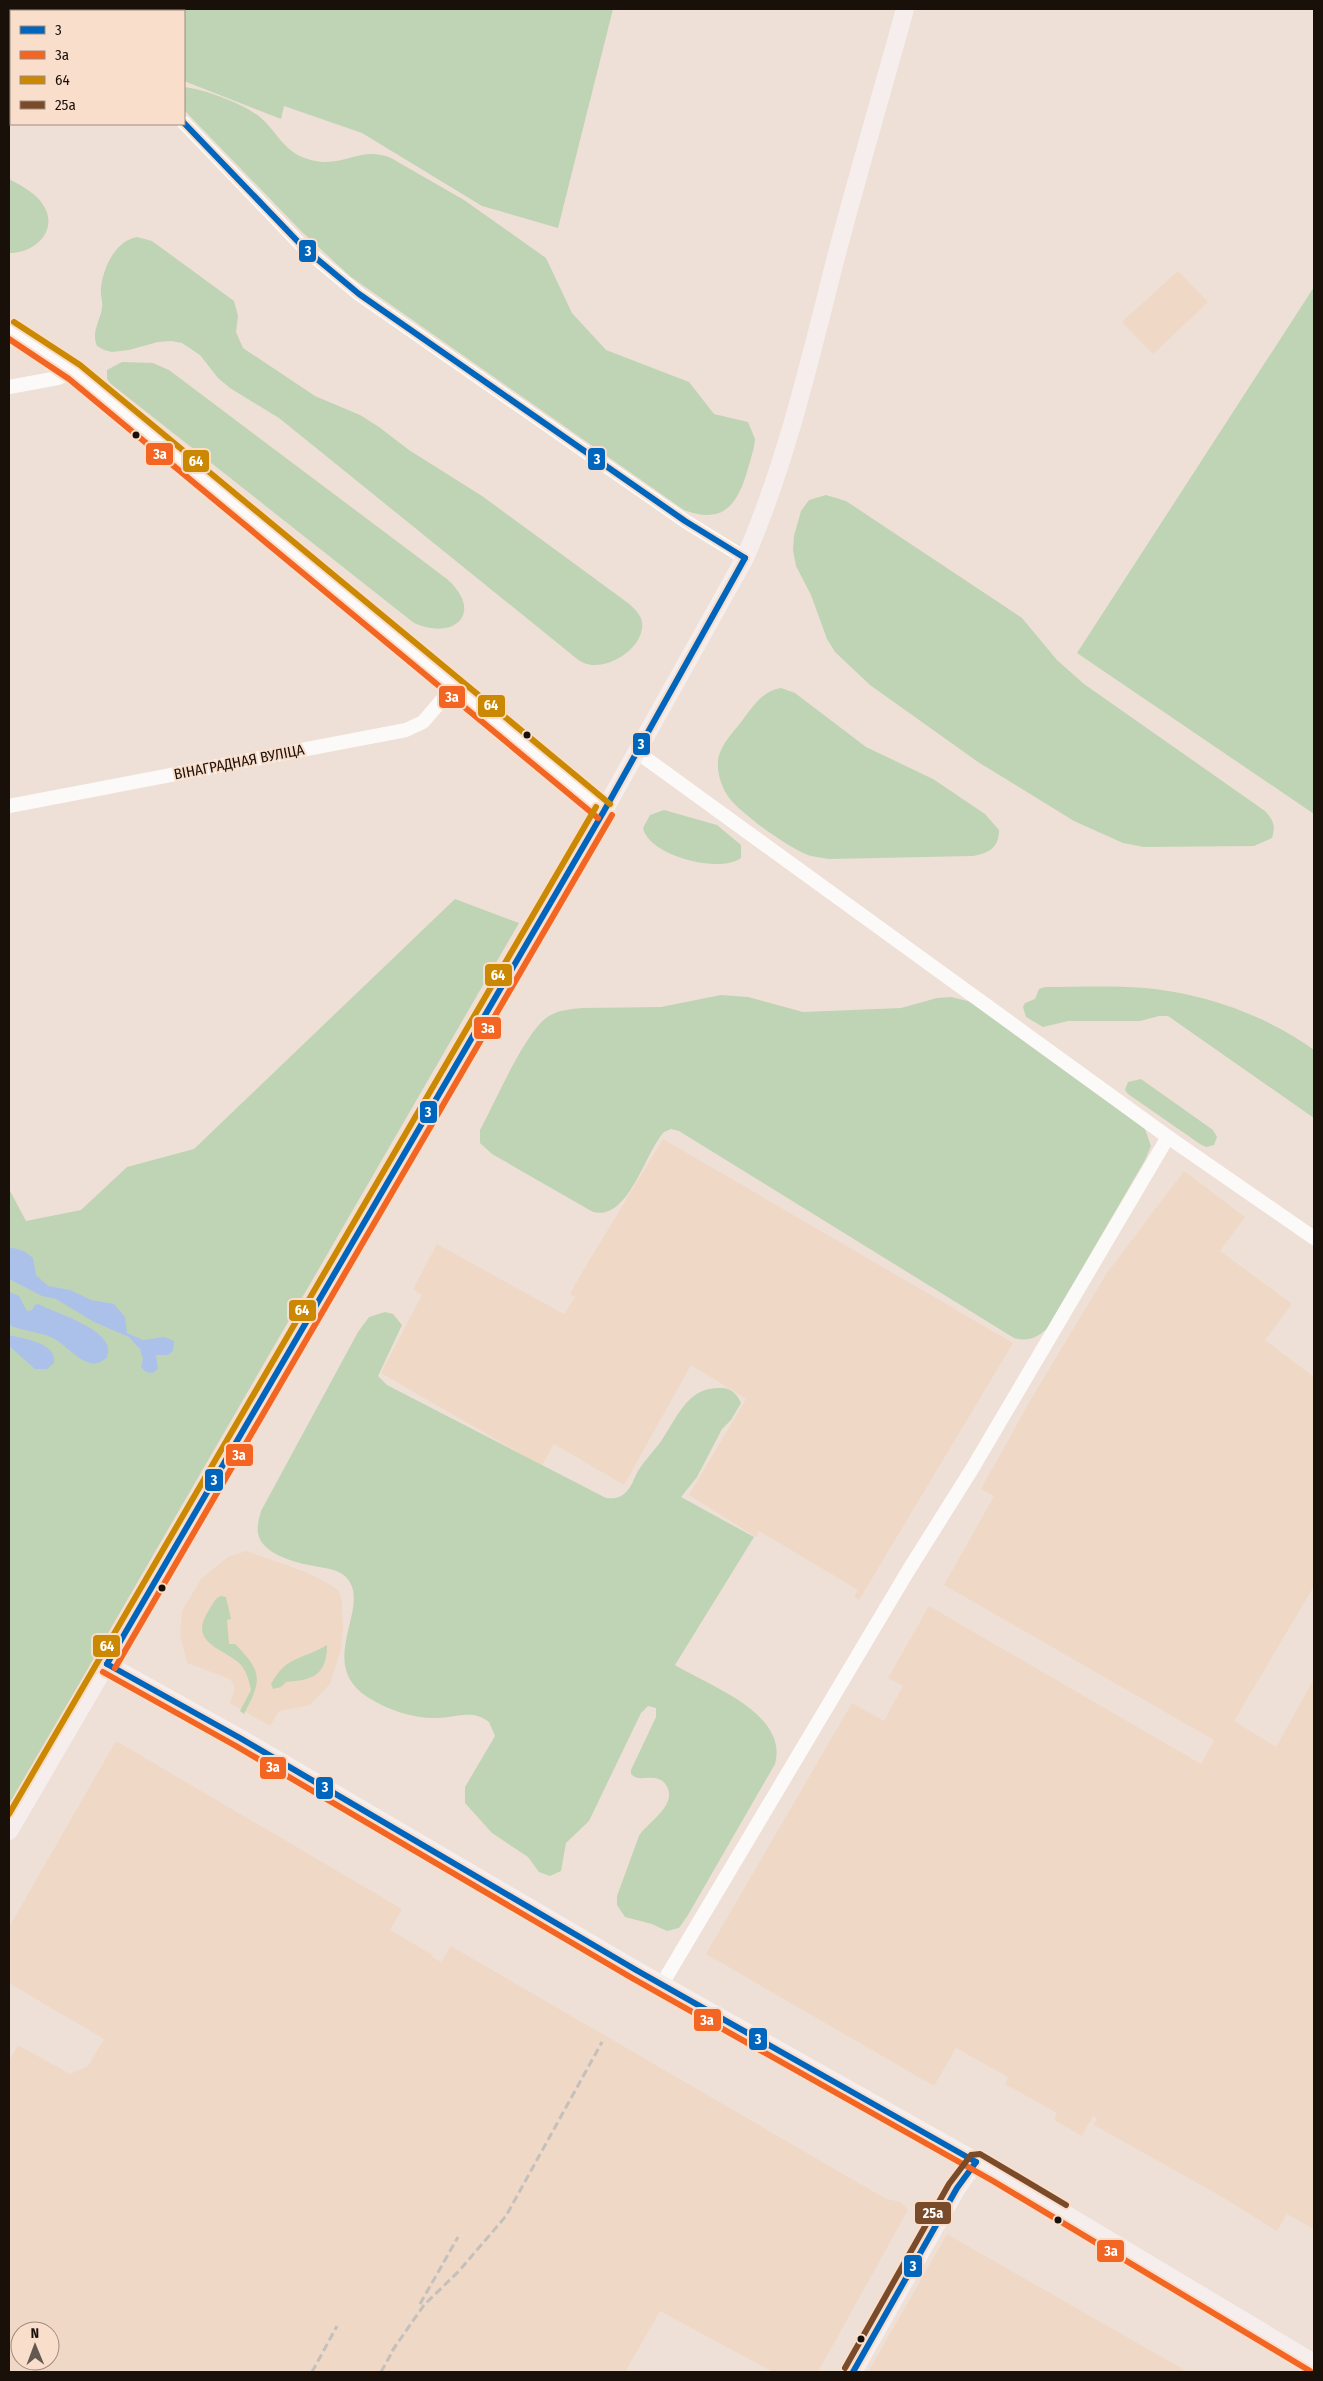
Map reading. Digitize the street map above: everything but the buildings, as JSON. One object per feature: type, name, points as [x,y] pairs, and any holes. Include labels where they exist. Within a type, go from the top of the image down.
[{"type":"main road","points":[[9,1831],[604,812],[745,558],[766,510],[794,420],[845,224],[905,9]]},
{"type":"main road","points":[[106,1664],[240,1738],[662,1984],[976,2162],[1314,2363]]},
{"type":"main road","points":[[853,2372],[957,2188],[976,2162]]},
{"type":"street","points":[[185,124],[305,249],[359,294],[685,521],[745,558]]},
{"type":"street","points":[[9,329],[74,372],[604,812]]},
{"type":"street","points":[[9,387],[58,378],[74,372]]},
{"type":"street","name":"ВІНАГРАДНАЯ ВУЛІЦА","points":[[9,806],[406,730],[423,722],[453,687]]},
{"type":"street","points":[[637,752],[1168,1137],[1314,1238]]},
{"type":"street","points":[[662,1984],[908,1571],[972,1469],[1168,1137]]},
{"type":"shaded area","points":[[1178,271],[1208,302],[1153,354],[1122,322]]},
{"type":"shaded area","points":[[663,1139],[1013,1343],[859,1600],[854,1597],[858,1590],[759,1531],[756,1537],[689,1495],[746,1399],[691,1365],[624,1485],[554,1444],[542,1466],[381,1373],[422,1295],[413,1289],[437,1244],[564,1314],[575,1297],[570,1294],[581,1274]]},
{"type":"shaded area","points":[[1184,1171],[1245,1217],[1220,1251],[1292,1304],[1265,1340],[1314,1377],[1314,1586],[1234,1721],[1276,1747],[1314,1679],[1314,2229],[1287,2214],[1277,2231],[1224,2198],[1094,2125],[1097,2118],[1093,2116],[1082,2136],[1054,2120],[1057,2113],[1005,2084],[1008,2077],[956,2048],[934,2086],[706,1954],[852,1703],[884,1721],[903,1686],[888,1678],[929,1606],[1201,1764],[1214,1740],[944,1585],[994,1496],[981,1489],[1031,1399],[1107,1273]]},
{"type":"shaded area","points":[[246,1551],[306,1572],[329,1584],[339,1591],[342,1602],[343,1630],[341,1649],[330,1684],[310,1705],[279,1711],[270,1726],[230,1703],[235,1688],[230,1679],[187,1663],[180,1635],[182,1611],[201,1579],[228,1557]]},
{"type":"shaded area","points":[[116,1741],[402,1909],[390,1930],[433,1955],[432,1957],[441,1962],[451,1946],[886,2199],[901,2202],[908,2210],[818,2372],[773,2372],[660,2311],[625,2372],[9,2372],[9,2061],[18,2045],[70,2074],[88,2066],[104,2039],[9,1983],[9,1927]]},
{"type":"shaded area","points":[[947,2234],[1188,2372],[868,2372]]},
{"type":"green space","points":[[613,9],[558,228],[482,206],[362,133],[284,106],[281,119],[185,81],[185,10],[165,10]]},
{"type":"green space","points":[[185,87],[224,98],[254,113],[295,154],[302,157],[328,162],[368,154],[391,158],[464,200],[546,258],[572,313],[606,350],[689,382],[714,414],[748,422],[755,439],[754,447],[746,476],[734,501],[726,509],[715,514],[701,515],[684,510],[351,277],[302,232],[185,111]]},
{"type":"green space","points":[[9,179],[29,191],[42,203],[48,217],[48,226],[45,233],[34,246],[26,250],[9,253]]},
{"type":"green space","points":[[137,237],[152,241],[234,301],[238,316],[236,332],[243,348],[315,396],[360,415],[379,427],[409,450],[482,496],[628,603],[641,618],[642,628],[639,638],[633,647],[615,660],[604,664],[593,665],[579,660],[279,418],[230,388],[218,378],[200,355],[182,343],[171,341],[158,342],[129,350],[112,352],[97,346],[95,331],[102,308],[101,291],[104,272],[116,250],[122,244]]},
{"type":"green space","points":[[1314,287],[1314,814],[1077,653]]},
{"type":"green space","points":[[122,362],[153,363],[169,370],[447,579],[458,591],[464,603],[464,613],[460,620],[452,626],[441,628],[428,628],[414,623],[111,384],[107,379],[107,370]]},
{"type":"green space","points":[[826,495],[846,501],[1022,618],[1057,660],[1084,684],[1265,811],[1273,823],[1272,838],[1254,846],[1144,847],[1123,843],[1074,821],[978,762],[870,685],[835,652],[827,639],[811,595],[796,566],[793,550],[794,536],[801,511],[809,500]]},
{"type":"green space","points":[[781,688],[795,693],[866,747],[933,779],[985,814],[999,830],[999,836],[995,845],[984,853],[973,856],[829,859],[811,856],[802,852],[768,831],[745,814],[730,799],[721,782],[718,763],[724,745],[756,703],[769,692]]},
{"type":"green space","points":[[664,810],[717,825],[741,845],[741,858],[717,864],[702,863],[671,854],[658,847],[648,838],[643,828],[650,815]]},
{"type":"green space","points":[[455,899],[519,923],[115,1621],[9,1809],[9,1189],[26,1221],[81,1210],[127,1167],[194,1149]]},
{"type":"green space","points":[[1045,987],[1141,988],[1176,992],[1218,1003],[1259,1018],[1297,1038],[1314,1050],[1314,1118],[1168,1016],[1159,1016],[1140,1021],[1068,1021],[1043,1027],[1026,1017],[1023,1007],[1025,1003],[1035,999],[1039,989]]},
{"type":"green space","points":[[721,995],[748,997],[803,1012],[901,1008],[937,998],[951,997],[976,1003],[1145,1129],[1151,1146],[1145,1160],[1047,1329],[1032,1338],[1024,1340],[1014,1338],[679,1131],[671,1129],[664,1132],[626,1196],[616,1206],[606,1212],[593,1212],[492,1154],[480,1143],[480,1130],[511,1068],[530,1036],[549,1016],[569,1009],[661,1007]]},
{"type":"green space","points":[[1141,1079],[1213,1130],[1217,1137],[1214,1145],[1206,1147],[1200,1144],[1128,1094],[1125,1090],[1128,1082]]},
{"type":"green space","points":[[385,1312],[393,1314],[402,1325],[378,1376],[387,1385],[606,1498],[617,1498],[627,1491],[640,1467],[659,1444],[690,1399],[709,1389],[725,1388],[733,1392],[741,1403],[731,1420],[722,1429],[697,1477],[681,1497],[754,1537],[675,1665],[743,1703],[758,1716],[770,1730],[776,1746],[775,1764],[679,1928],[667,1931],[652,1924],[625,1917],[617,1905],[617,1896],[639,1836],[660,1813],[668,1799],[669,1792],[662,1781],[655,1778],[639,1778],[631,1774],[631,1770],[656,1717],[656,1708],[648,1706],[641,1713],[589,1821],[566,1843],[561,1871],[550,1876],[539,1872],[528,1857],[492,1833],[465,1803],[465,1787],[495,1736],[489,1722],[469,1715],[441,1718],[417,1717],[392,1710],[369,1698],[353,1684],[346,1669],[344,1652],[354,1604],[353,1589],[346,1577],[343,1574],[326,1568],[289,1560],[265,1547],[261,1540],[258,1528],[261,1511],[358,1332],[369,1317]]},
{"type":"green space","points":[[221,1596],[226,1597],[231,1619],[227,1620],[229,1644],[235,1644],[251,1662],[257,1677],[254,1693],[244,1714],[240,1711],[251,1690],[245,1671],[238,1662],[209,1642],[204,1637],[202,1630],[203,1621],[209,1610],[215,1600]]},
{"type":"green space","points":[[327,1645],[324,1664],[321,1670],[310,1678],[286,1682],[281,1687],[273,1689],[271,1684],[289,1663]]},
{"type":"water","points":[[9,1247],[24,1251],[33,1258],[36,1275],[48,1286],[70,1290],[91,1300],[114,1304],[125,1317],[127,1333],[143,1340],[164,1337],[174,1341],[173,1351],[168,1355],[156,1355],[158,1369],[153,1373],[146,1372],[141,1367],[143,1359],[140,1349],[129,1337],[94,1322],[56,1299],[42,1296],[9,1279]]},
{"type":"water","points":[[9,1292],[19,1296],[27,1311],[32,1310],[38,1304],[95,1331],[104,1339],[108,1348],[107,1357],[100,1362],[86,1362],[53,1338],[11,1326],[9,1324]]},
{"type":"water","points":[[9,1335],[45,1346],[54,1356],[54,1363],[47,1369],[35,1369],[9,1346]]},
{"type":"railway","points":[[392,2351],[424,2305],[459,2271],[506,2216],[602,2042]]},
{"type":"railway","points":[[420,2304],[458,2237]]},
{"type":"railway","points":[[312,2372],[337,2326]]},
{"type":"railway","points":[[381,2372],[396,2345]]},
{"type":"transit line","name":"3","points":[[185,124],[305,249],[359,294],[685,521],[745,558]]},
{"type":"transit line","name":"64","points":[[14,322],[80,365],[610,804]]},
{"type":"transit line","name":"3а","points":[[9,339],[69,379],[598,818]]},
{"type":"transit line","name":"3","points":[[107,1664],[604,811],[745,558]]},
{"type":"transit line","name":"64","points":[[9,1814],[596,807]]},
{"type":"transit line","name":"3а","points":[[115,1668],[612,815]]},
{"type":"transit line","name":"3","points":[[107,1664],[240,1738],[636,1970],[976,2162]]},
{"type":"transit line","name":"3а","points":[[103,1672],[236,1746],[632,1978],[993,2181],[1310,2371]]},
{"type":"transit line","name":"25а","points":[[845,2368],[949,2184],[971,2155],[980,2154],[1066,2205]]},
{"type":"transit line","name":"3","points":[[853,2372],[957,2188],[976,2162]]}]
